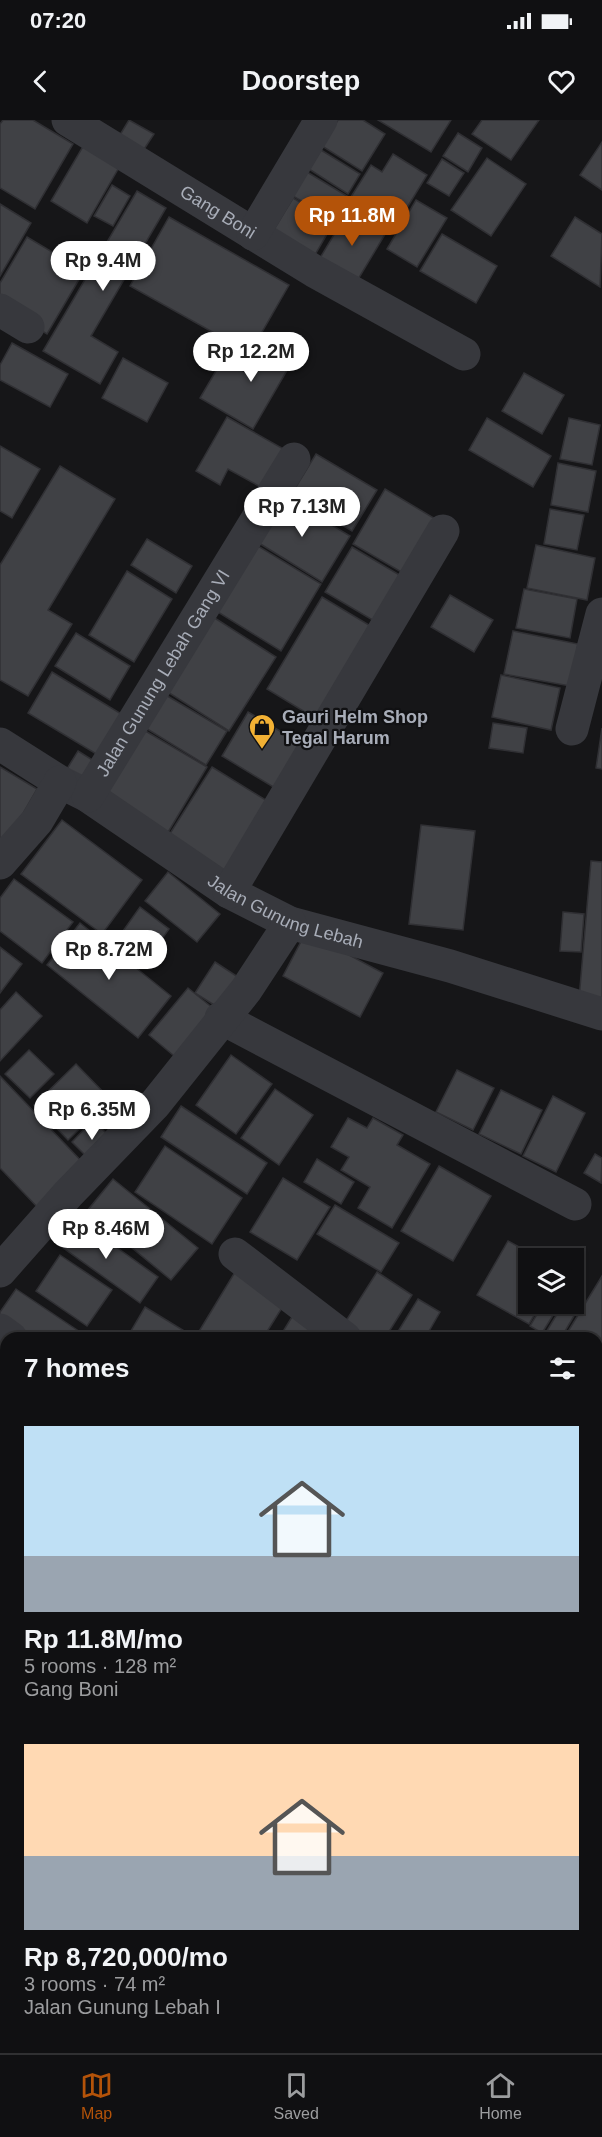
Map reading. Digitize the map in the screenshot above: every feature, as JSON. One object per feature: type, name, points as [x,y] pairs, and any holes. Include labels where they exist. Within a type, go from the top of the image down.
[{"type":"street","name":"Gang Boni","points":[[68,120],[253,234],[464,354]]},
{"type":"street","points":[[253,234],[321,120]]},
{"type":"street","points":[[0,309],[28,327]]},
{"type":"street","name":"Jalan Gunung Lebah Gang VI","points":[[88,796],[294,459]]},
{"type":"street","points":[[229,892],[443,531]]},
{"type":"street","points":[[572,729],[602,614]]},
{"type":"street","name":"Jalan Gunung Lebah","points":[[0,744],[60,782],[88,796],[229,892],[290,923],[450,966],[602,1014]]},
{"type":"street","points":[[0,863],[37,821],[60,782]]},
{"type":"street","points":[[0,1271],[68,1194],[155,1104],[246,990],[290,923]]},
{"type":"street","points":[[222,1018],[575,1204]]},
{"type":"street","points":[[235,1254],[337,1332]]},
{"type":"building","points":[[3,120],[33,120],[73,144],[35,209],[0,188],[0,124]]},
{"type":"building","points":[[129,120],[154,134],[139,157],[115,143]]},
{"type":"building","points":[[338,120],[363,120],[385,134],[362,171],[322,146]]},
{"type":"building","points":[[378,120],[451,120],[431,152]]},
{"type":"building","points":[[482,120],[539,120],[511,160],[472,134]]},
{"type":"building","points":[[458,133],[482,148],[468,172],[443,156]]},
{"type":"building","points":[[602,142],[602,190],[580,175]]},
{"type":"building","points":[[85,143],[121,164],[87,223],[51,201]]},
{"type":"building","points":[[321,150],[360,174],[348,194],[309,169]]},
{"type":"building","points":[[393,154],[427,175],[394,229],[349,200],[371,165],[382,172]]},
{"type":"building","points":[[487,158],[526,184],[491,236],[451,210]]},
{"type":"building","points":[[442,159],[464,173],[449,196],[427,183]]},
{"type":"building","points":[[307,172],[347,196],[333,220],[293,196]]},
{"type":"building","points":[[112,185],[130,196],[113,226],[94,216]]},
{"type":"building","points":[[137,191],[166,208],[91,336],[118,352],[100,384],[43,351]]},
{"type":"building","points":[[293,198],[334,222],[312,260],[270,236]]},
{"type":"building","points":[[416,200],[447,218],[417,267],[387,249]]},
{"type":"building","points":[[0,204],[31,223],[0,276]]},
{"type":"building","points":[[350,208],[387,231],[354,286],[317,263]]},
{"type":"building","points":[[169,217],[289,285],[250,353],[130,286]]},
{"type":"building","points":[[575,217],[602,234],[600,287],[551,256]]},
{"type":"building","points":[[442,234],[497,266],[476,303],[420,271]]},
{"type":"building","points":[[27,237],[84,271],[47,334],[0,306],[0,283]]},
{"type":"building","points":[[276,333],[300,348],[253,429],[200,398],[223,359],[251,376]]},
{"type":"building","points":[[12,343],[68,374],[50,407],[0,380],[0,365]]},
{"type":"building","points":[[123,358],[168,383],[147,422],[102,398]]},
{"type":"building","points":[[524,373],[564,395],[542,434],[502,411]]},
{"type":"building","points":[[227,417],[287,451],[266,490],[228,469],[220,485],[196,471]]},
{"type":"building","points":[[487,418],[551,456],[533,487],[469,450]]},
{"type":"building","points":[[569,418],[600,425],[592,465],[560,459]]},
{"type":"building","points":[[0,446],[40,469],[12,518],[0,511]]},
{"type":"building","points":[[316,454],[377,490],[352,531],[291,495]]},
{"type":"building","points":[[558,463],[596,471],[588,512],[551,505]]},
{"type":"building","points":[[60,466],[115,499],[48,610],[72,624],[28,696],[0,680],[0,565]]},
{"type":"building","points":[[385,489],[442,523],[410,577],[353,544]]},
{"type":"building","points":[[282,495],[350,536],[322,582],[254,540]]},
{"type":"building","points":[[550,509],[584,515],[577,550],[544,544]]},
{"type":"building","points":[[147,539],[192,566],[176,593],[131,565]]},
{"type":"building","points":[[253,543],[321,584],[281,651],[213,609]]},
{"type":"building","points":[[536,545],[595,558],[587,600],[527,588]]},
{"type":"building","points":[[352,547],[408,580],[381,625],[325,592]]},
{"type":"building","points":[[127,571],[172,599],[134,662],[89,635]]},
{"type":"building","points":[[524,589],[577,599],[570,638],[516,628]]},
{"type":"building","points":[[450,595],[493,620],[474,652],[431,627]]},
{"type":"building","points":[[322,597],[379,631],[323,723],[267,689]]},
{"type":"building","points":[[210,615],[276,657],[229,731],[163,689]]},
{"type":"building","points":[[513,631],[578,644],[570,686],[504,674]]},
{"type":"building","points":[[76,633],[130,666],[110,700],[55,666]]},
{"type":"building","points":[[52,672],[123,715],[98,755],[28,713]]},
{"type":"building","points":[[501,675],[560,688],[551,730],[492,717]]},
{"type":"building","points":[[164,694],[227,731],[206,765],[144,727]]},
{"type":"building","name":"Gauri Helm Shop Tegal Harum","points":[[248,712],[302,744],[275,788],[222,756]]},
{"type":"building","points":[[493,723],[527,728],[523,753],[489,748]]},
{"type":"building","points":[[602,728],[602,769],[596,768]]},
{"type":"building","points":[[142,729],[207,767],[164,839],[99,802]]},
{"type":"building","points":[[78,751],[102,766],[89,787],[65,772]]},
{"type":"building","points":[[0,767],[37,789],[2,850],[0,849]]},
{"type":"building","points":[[212,767],[269,802],[221,879],[164,843]]},
{"type":"building","points":[[62,820],[142,880],[102,934],[21,874]]},
{"type":"building","points":[[421,825],[475,831],[463,930],[409,924]]},
{"type":"building","points":[[591,861],[602,862],[602,1001],[579,999]]},
{"type":"building","points":[[168,872],[220,914],[197,942],[145,901]]},
{"type":"building","points":[[14,879],[73,922],[42,963],[0,931],[0,898]]},
{"type":"building","points":[[140,907],[169,929],[142,967],[113,945]]},
{"type":"building","points":[[563,912],[584,914],[581,952],[560,951]]},
{"type":"building","points":[[80,923],[171,996],[138,1038],[47,965]]},
{"type":"building","points":[[306,932],[383,973],[360,1017],[283,976]]},
{"type":"building","points":[[0,947],[22,964],[0,993]]},
{"type":"building","points":[[215,962],[241,979],[222,1010],[195,993]]},
{"type":"building","points":[[188,988],[219,1013],[179,1060],[149,1035]]},
{"type":"building","points":[[16,992],[42,1016],[0,1061],[0,1010]]},
{"type":"building","points":[[29,1050],[54,1074],[30,1098],[5,1074]]},
{"type":"building","points":[[231,1055],[272,1084],[236,1134],[196,1105]]},
{"type":"building","points":[[76,1064],[110,1099],[68,1140],[34,1105]]},
{"type":"building","points":[[457,1070],[494,1088],[473,1130],[436,1112]]},
{"type":"building","points":[[0,1076],[87,1167],[41,1211],[0,1168]]},
{"type":"building","points":[[275,1089],[313,1115],[279,1165],[241,1138]]},
{"type":"building","points":[[501,1090],[542,1110],[521,1154],[479,1134]]},
{"type":"building","points":[[553,1096],[585,1113],[556,1172],[523,1156]]},
{"type":"building","points":[[181,1106],[267,1163],[247,1194],[161,1137]]},
{"type":"building","points":[[348,1118],[367,1128],[373,1118],[403,1135],[397,1145],[430,1164],[392,1228],[358,1208],[370,1187],[341,1170],[349,1157],[331,1147]]},
{"type":"building","points":[[93,1120],[113,1140],[92,1162],[72,1142]]},
{"type":"building","points":[[165,1146],[242,1198],[212,1244],[135,1192]]},
{"type":"building","points":[[595,1154],[602,1158],[601,1183],[584,1173]]},
{"type":"building","points":[[317,1159],[354,1182],[341,1204],[304,1182]]},
{"type":"building","points":[[439,1166],[491,1196],[453,1261],[401,1231]]},
{"type":"building","points":[[283,1178],[330,1207],[297,1260],[250,1232]]},
{"type":"building","points":[[113,1179],[198,1248],[171,1280],[87,1211]]},
{"type":"building","points":[[335,1205],[399,1243],[381,1272],[317,1234]]},
{"type":"building","points":[[73,1216],[158,1277],[140,1303],[55,1242]]},
{"type":"building","points":[[508,1241],[521,1248],[518,1248],[518,1314],[535,1314],[529,1324],[477,1295]]},
{"type":"building","points":[[60,1255],[112,1290],[87,1326],[36,1291]]},
{"type":"building","points":[[235,1272],[285,1303],[267,1332],[199,1332]]},
{"type":"building","points":[[377,1272],[412,1295],[389,1332],[356,1332],[344,1324]]},
{"type":"building","points":[[602,1276],[602,1332],[568,1332],[579,1314],[584,1314],[584,1305]]},
{"type":"building","points":[[16,1289],[80,1332],[15,1332],[0,1322],[0,1312]]},
{"type":"building","points":[[418,1299],[440,1312],[428,1332],[398,1332]]},
{"type":"building","points":[[145,1307],[186,1332],[130,1332]]},
{"type":"building","points":[[295,1312],[313,1332],[283,1332]]},
{"type":"building","points":[[537,1314],[554,1314],[543,1332],[530,1326]]},
{"type":"building","points":[[557,1314],[575,1314],[565,1332],[546,1332]]},
{"type":"place","name":"Gauri Helm Shop Tegal Harum","points":[[262,750]]}]
